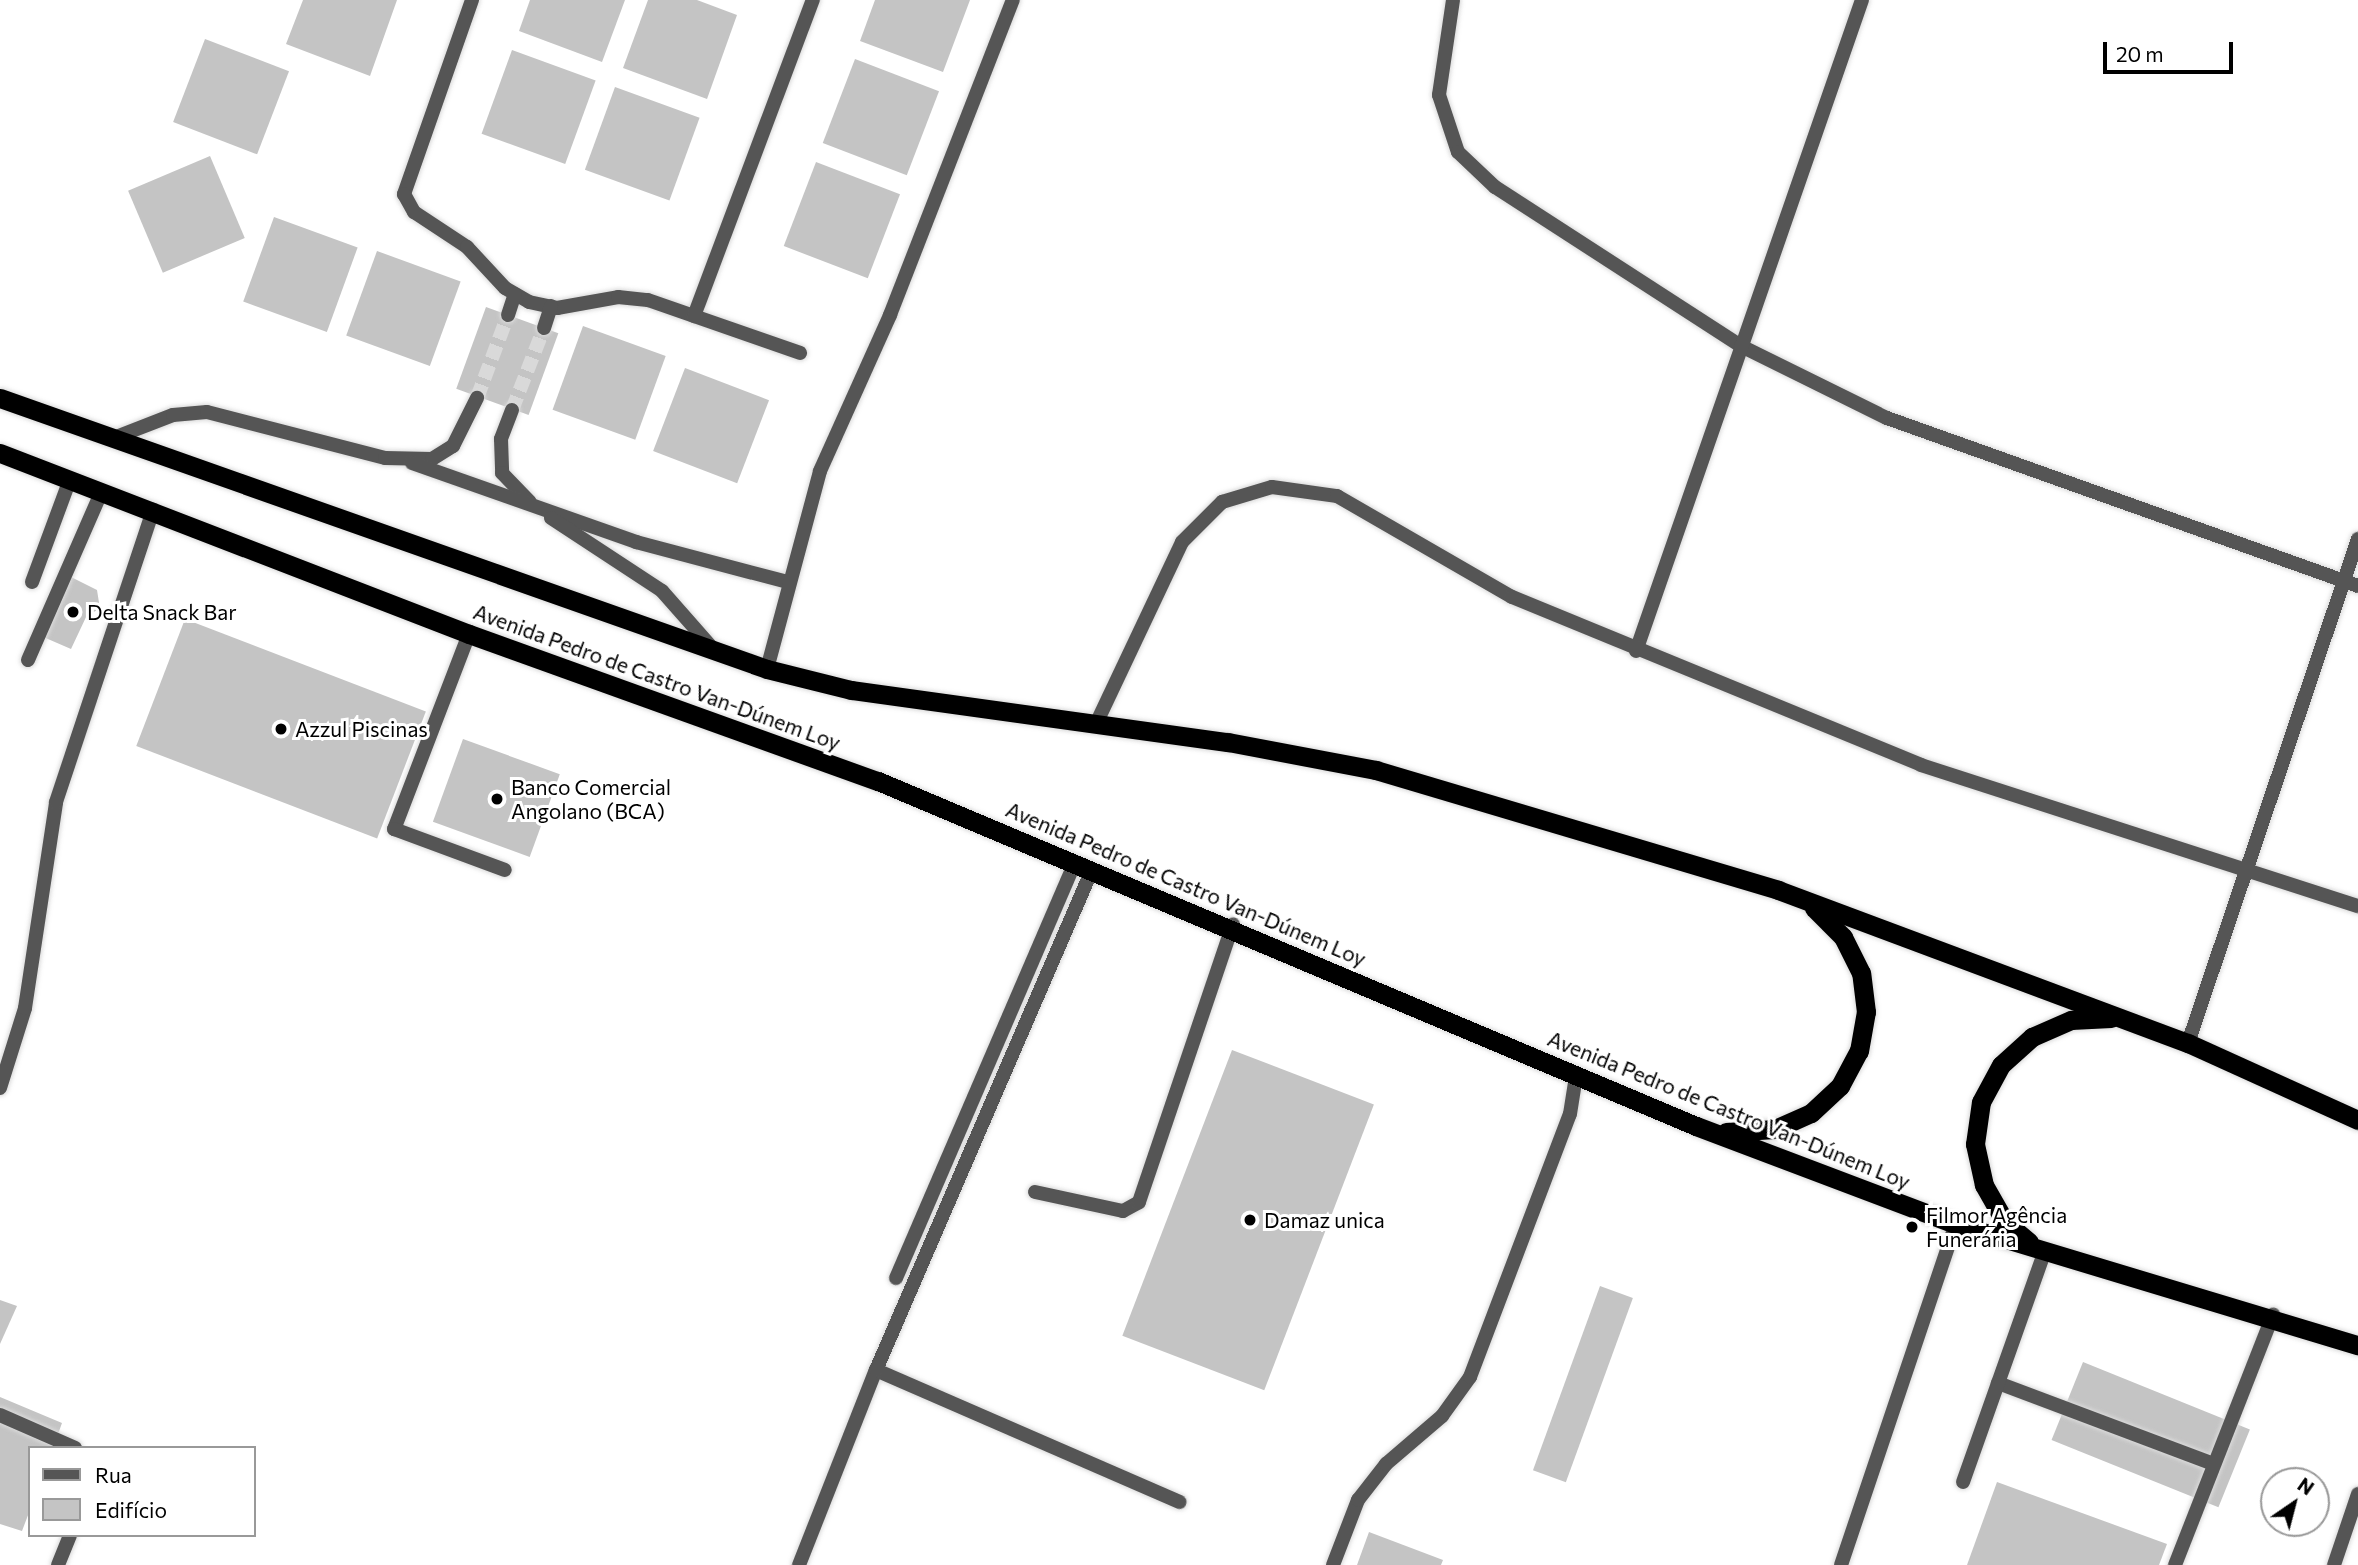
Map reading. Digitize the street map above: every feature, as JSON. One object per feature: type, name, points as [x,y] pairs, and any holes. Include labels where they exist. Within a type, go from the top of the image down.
[{"type":"highway","name":"Avenida Pedro de Castro Van-Dúnem Loy","points":[[0,398],[109,440],[767,669],[851,690],[1096,724],[1376,771],[1779,890],[2134,1022],[2358,1120]]},
{"type":"highway","name":"Avenida Pedro de Castro Van-Dúnem Loy","points":[[0,453],[469,634],[878,781],[1233,925],[1696,1126],[1956,1224],[2273,1315],[2358,1345]]},
{"type":"highway","points":[[1696,1126],[1735,1133],[1794,1122],[1827,1100],[1859,1051],[1866,992],[1853,954],[1814,908],[1779,890]]},
{"type":"highway","points":[[2050,1253],[2020,1237],[1993,1205],[1977,1165],[1981,1102],[2015,1049],[2050,1027],[2092,1017],[2134,1022]]},
{"type":"street","points":[[472,0],[404,194],[414,212],[467,247],[515,294],[551,306],[618,297],[694,316],[800,353]]},
{"type":"street","points":[[694,316],[813,0]]},
{"type":"street","points":[[767,669],[788,582],[820,471],[890,315],[1013,0]]},
{"type":"street","points":[[1453,0],[1439,94],[1458,152],[1495,187],[1741,346],[1887,418],[2358,586]]},
{"type":"street","points":[[1636,651],[1862,0]]},
{"type":"street","points":[[508,315],[515,294]]},
{"type":"street","points":[[544,328],[551,306]]},
{"type":"street","points":[[408,462],[432,459],[453,446],[477,398]]},
{"type":"street","points":[[512,410],[501,439],[502,472],[538,509],[662,591],[714,650]]},
{"type":"street","points":[[109,440],[173,415],[207,412],[408,462],[538,509],[685,557],[788,582]]},
{"type":"street","points":[[32,582],[70,479]]},
{"type":"street","points":[[1096,724],[1182,542],[1222,502],[1272,487],[1337,496],[1511,597],[1636,651],[1921,765],[2358,906]]},
{"type":"street","points":[[28,660],[102,491]]},
{"type":"street","points":[[0,1088],[25,1008],[56,802],[153,510]]},
{"type":"street","points":[[2188,1044],[2250,873],[2342,580],[2358,539]]},
{"type":"street","points":[[469,634],[394,829],[505,870]]},
{"type":"street","points":[[896,1278],[1084,866]]},
{"type":"street","points":[[799,1565],[876,1370],[1084,866]]},
{"type":"street","points":[[1035,1192],[1123,1211],[1139,1202],[1233,925]]},
{"type":"street","points":[[1334,1565],[1358,1500],[1386,1464],[1442,1416],[1470,1377],[1570,1114],[1576,1074]]},
{"type":"street","points":[[1841,1565],[1956,1224]]},
{"type":"street","points":[[1963,1482],[1998,1383],[2050,1253]]},
{"type":"street","points":[[2175,1565],[2273,1315]]},
{"type":"street","points":[[876,1370],[1180,1502]]},
{"type":"street","points":[[1998,1383],[2213,1464]]},
{"type":"street","points":[[0,1415],[70,1446]]},
{"type":"street","points":[[2334,1565],[2358,1494]]},
{"type":"street","points":[[58,1565],[69,1537]]},
{"type":"building","points":[[303,0],[397,0],[370,76],[286,44]]},
{"type":"building","points":[[530,0],[625,0],[602,62],[519,31]]},
{"type":"building","points":[[648,0],[697,0],[737,15],[707,99],[623,68]]},
{"type":"building","points":[[875,0],[970,0],[943,72],[860,41]]},
{"type":"building","points":[[205,39],[289,71],[257,154],[173,122]]},
{"type":"building","points":[[512,50],[596,80],[565,164],[482,134]]},
{"type":"building","points":[[855,59],[939,91],[907,175],[823,143]]},
{"type":"building","points":[[615,87],[700,118],[669,200],[585,170]]},
{"type":"building","points":[[210,156],[245,238],[163,273],[128,191]]},
{"type":"building","points":[[816,162],[900,194],[868,278],[784,246]]},
{"type":"building","points":[[274,217],[358,247],[327,332],[243,302]]},
{"type":"building","points":[[377,251],[461,281],[430,366],[346,336]]},
{"type":"building","points":[[486,307],[558,333],[529,415],[456,389]]},
{"type":"building","points":[[583,326],[666,356],[635,440],[553,410]]},
{"type":"building","points":[[685,368],[769,400],[737,483],[653,451]]},
{"type":"building","name":"Delta Snack Bar","points":[[69,576],[97,590],[100,609],[87,615],[71,649],[41,636]]},
{"type":"building","name":"Azzul Piscinas","points":[[185,619],[426,711],[377,838],[136,746]]},
{"type":"building","name":"Banco Comercial Angolano (BCA)","points":[[463,739],[560,774],[530,857],[433,822]]},
{"type":"building","name":"Damaz unica","points":[[1232,1050],[1374,1104],[1264,1390],[1122,1336]]},
{"type":"building","points":[[1600,1286],[1633,1298],[1566,1482],[1533,1470]]},
{"type":"building","points":[[0,1300],[17,1306],[0,1344]]},
{"type":"building","points":[[2083,1362],[2250,1429],[2218,1507],[2052,1440]]},
{"type":"building","points":[[0,1397],[62,1423],[54,1446],[28,1446],[28,1515],[22,1531],[0,1524]]},
{"type":"building","points":[[1997,1482],[2167,1544],[2159,1565],[1967,1565]]},
{"type":"building","points":[[1369,1532],[1443,1560],[1441,1565],[1357,1565]]},
{"type":"tunnel","points":[[477,398],[508,315]]},
{"type":"tunnel","points":[[512,410],[544,328]]},
{"type":"place","name":"Delta Snack Bar","points":[[73,612]]},
{"type":"place","name":"Azzul Piscinas","points":[[281,729]]},
{"type":"place","name":"Banco Comercial Angolano (BCA)","points":[[497,799]]},
{"type":"place","name":"Damaz unica","points":[[1250,1220]]},
{"type":"place","name":"Filmor Agência Funerária","points":[[1912,1227]]}]
